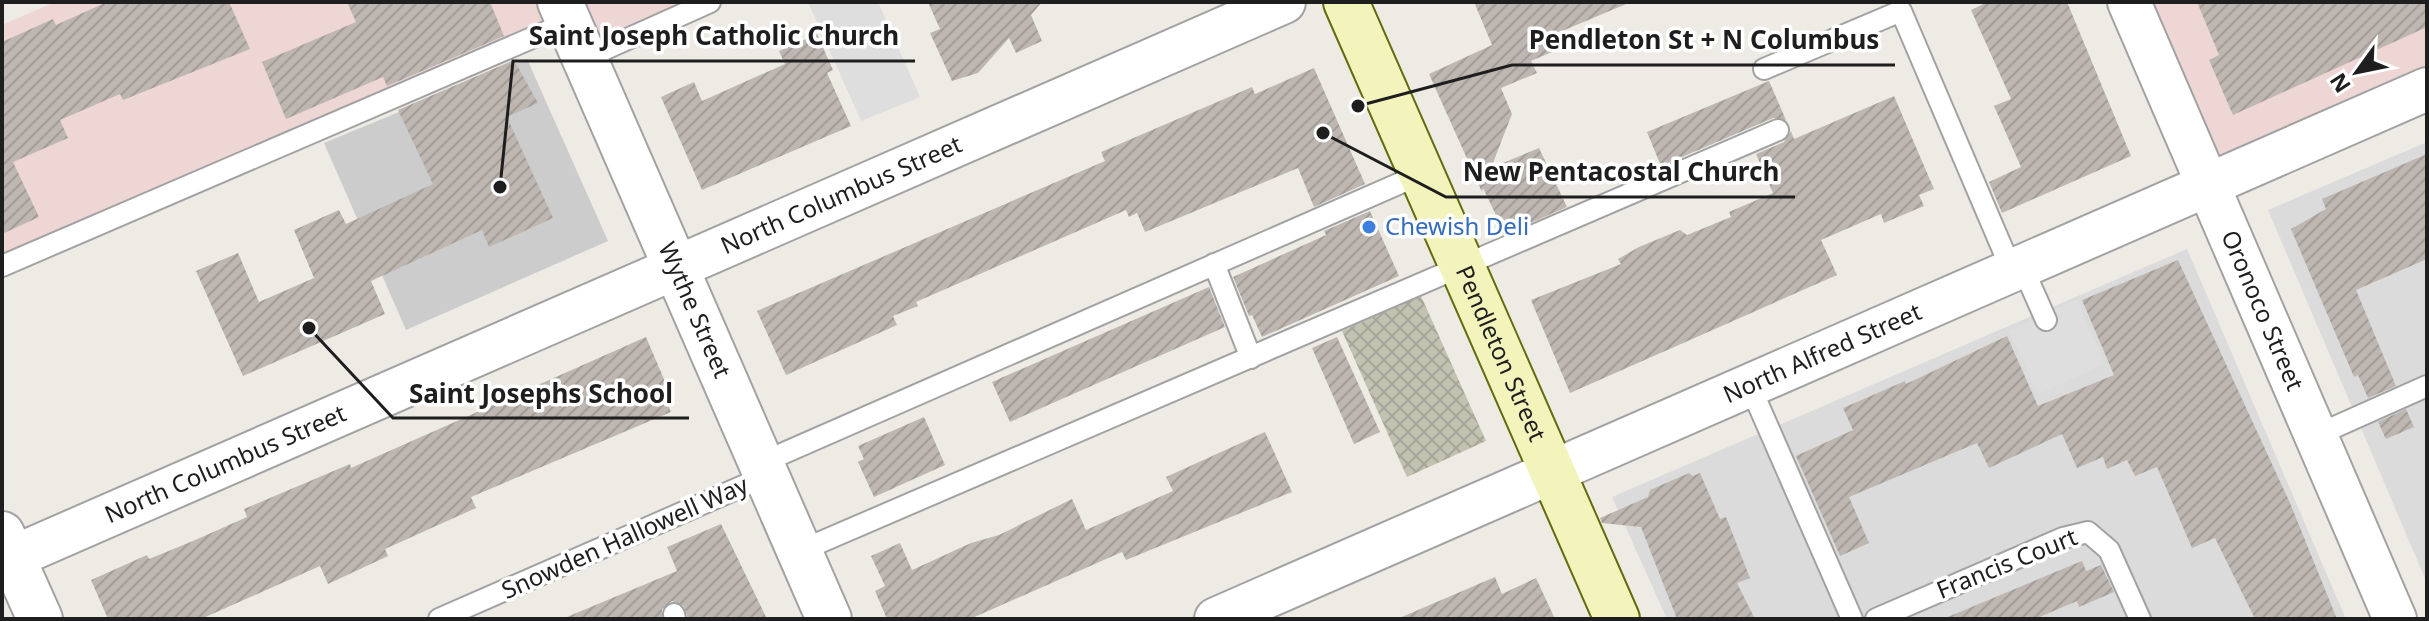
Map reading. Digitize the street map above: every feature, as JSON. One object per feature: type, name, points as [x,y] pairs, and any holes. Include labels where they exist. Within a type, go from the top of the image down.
[{"type":"main road","name":"Pendleton Street","points":[[1346,2],[1617,619]]},
{"type":"street","name":"North Columbus Street","points":[[6,552],[1284,2]]},
{"type":"street","name":"Oronoco Street","points":[[2129,2],[2395,619]]},
{"type":"street","name":"Wythe Street","points":[[571,27],[829,619]]},
{"type":"street","name":"North Alfred Street","points":[[1216,619],[2427,89]]},
{"type":"street","points":[[6,552],[40,619]]},
{"type":"lane","points":[[2,266],[571,27],[710,2]]},
{"type":"lane","points":[[1764,69],[1901,11],[2017,269],[2046,320]]},
{"type":"lane","points":[[800,551],[1778,130]]},
{"type":"lane","name":"Snowden Hallowell Way","points":[[439,619],[1214,264],[1421,174]]},
{"type":"lane","points":[[1214,264],[1251,358]]},
{"type":"lane","points":[[1750,386],[1852,619]]},
{"type":"lane","points":[[2317,435],[2427,386]]},
{"type":"lane","name":"Francis Court","points":[[1876,619],[2063,538],[2088,532],[2109,550],[2140,619]]},
{"type":"shaded area","points":[[55,2],[710,2],[580,58],[562,17],[2,260],[2,25]]},
{"type":"shaded area","points":[[808,2],[878,2],[920,97],[861,121]]},
{"type":"shaded area","points":[[2124,2],[2427,2],[2427,90],[2205,187]]},
{"type":"shaded area","points":[[527,59],[608,241],[406,330],[324,143]]},
{"type":"shaded area","points":[[2427,142],[2427,583],[2268,210]]},
{"type":"shaded area","points":[[2187,249],[2346,619],[1667,619],[1612,497]]},
{"type":"shaded area","points":[[1421,296],[1486,441],[1407,477],[1342,331]]},
{"type":"shaded area","points":[[2077,300],[2105,364],[2038,394],[2009,331]]},
{"type":"building","points":[[107,2],[229,2],[250,49],[123,100],[120,94],[60,120],[68,138],[13,162],[39,217],[2,234],[2,42],[53,19],[56,25]]},
{"type":"building","points":[[347,2],[490,2],[504,36],[387,86],[383,77],[286,119],[262,62],[356,22]]},
{"type":"building","points":[[928,2],[1042,2],[1031,15],[1042,41],[1016,53],[1009,38],[978,73],[952,81],[930,33],[940,29]]},
{"type":"building","points":[[1474,2],[1631,2],[1555,34],[1561,48],[1531,61],[1537,73],[1501,88],[1512,114],[1491,168],[1539,148],[1567,207],[1505,234],[1483,188],[1482,192],[1429,74],[1492,45]]},
{"type":"building","points":[[1988,2],[2067,2],[2131,156],[2002,213],[1989,182],[2021,167],[1994,106],[2011,99],[1971,10]]},
{"type":"building","points":[[2197,2],[2427,2],[2427,27],[2233,115],[2209,60],[2219,55]]},
{"type":"building","points":[[817,34],[833,70],[827,73],[851,126],[702,190],[661,97],[694,82],[702,101],[785,64],[779,51]]},
{"type":"building","points":[[514,60],[538,103],[507,117],[553,218],[489,247],[482,230],[371,281],[385,314],[243,376],[196,271],[238,253],[259,302],[314,278],[294,230],[339,210],[346,224],[433,184],[398,110]]},
{"type":"building","points":[[1314,68],[1365,184],[1314,207],[1298,168],[1145,232],[1137,213],[1129,217],[1126,210],[916,302],[918,306],[893,316],[897,325],[786,375],[757,311],[1105,161],[1101,152],[1252,87],[1255,94]]},
{"type":"building","points":[[1769,81],[1786,120],[1773,118],[1661,166],[1647,132]]},
{"type":"building","points":[[1894,96],[1934,189],[1919,195],[1924,206],[1884,223],[1881,214],[1821,240],[1837,275],[1570,393],[1531,300],[1621,264],[1618,259],[1639,247],[1680,230],[1687,235],[1731,217],[1729,212],[1773,193],[1756,154],[1784,142],[1791,131],[1794,139]]},
{"type":"building","points":[[2427,154],[2427,259],[2356,290],[2396,386],[2368,398],[2358,375],[2354,377],[2291,229],[2326,209],[2322,199]]},
{"type":"building","points":[[1370,211],[1399,276],[1262,337],[1252,315],[1249,316],[1233,277],[1326,235],[1324,231]]},
{"type":"building","points":[[2178,260],[2290,503],[2337,619],[2255,619],[2215,538],[2192,548],[2157,467],[2135,476],[2127,460],[2107,469],[2103,457],[2077,468],[2062,434],[1989,468],[1977,443],[1849,497],[1869,543],[1840,556],[1796,456],[1853,430],[1843,408],[1905,381],[1906,384],[2007,336],[2038,406],[2114,375],[2082,300]]},
{"type":"building","points":[[1209,287],[1225,327],[1010,422],[992,382]]},
{"type":"building","points":[[646,337],[666,384],[660,387],[671,412],[471,497],[476,508],[385,549],[388,556],[328,584],[320,566],[201,619],[108,619],[91,580],[147,555],[149,559],[193,541],[247,517],[244,509],[350,464],[351,468]]},
{"type":"building","points":[[1337,337],[1380,432],[1354,444],[1312,348]]},
{"type":"building","points":[[2406,409],[2414,427],[2386,439],[2378,422]]},
{"type":"building","points":[[924,417],[945,465],[874,497],[858,462],[864,459],[858,446]]},
{"type":"building","points":[[1265,432],[1292,492],[1126,560],[1122,552],[970,619],[887,619],[875,591],[885,586],[871,556],[900,543],[912,570],[971,543],[999,535],[1072,499],[1086,530],[1173,491],[1166,477]]},
{"type":"building","points":[[1689,473],[1693,476],[1700,473],[1720,519],[1726,517],[1750,578],[1737,583],[1755,619],[1677,619],[1641,527],[1602,523],[1600,518],[1648,497],[1650,490]]},
{"type":"building","points":[[721,524],[767,619],[688,619],[684,606],[672,601],[662,609],[662,619],[562,619],[677,571],[667,547]]},
{"type":"building","points":[[2082,561],[2086,571],[2101,565],[2114,592],[2079,607],[2077,601],[2035,619],[1943,619]]},
{"type":"building","points":[[1495,577],[1502,594],[1536,578],[1555,619],[1397,619]]},
{"type":"place","name":"Pendleton St + N Columbus","points":[[1358,106]]},
{"type":"place","name":"New Pentacostal Church","points":[[1323,133]]},
{"type":"place","name":"Saint Joseph Catholic Church","points":[[500,187]]},
{"type":"place","name":"Chewish Deli","points":[[1369,227]]},
{"type":"place","name":"Saint Josephs School","points":[[309,328]]}]
